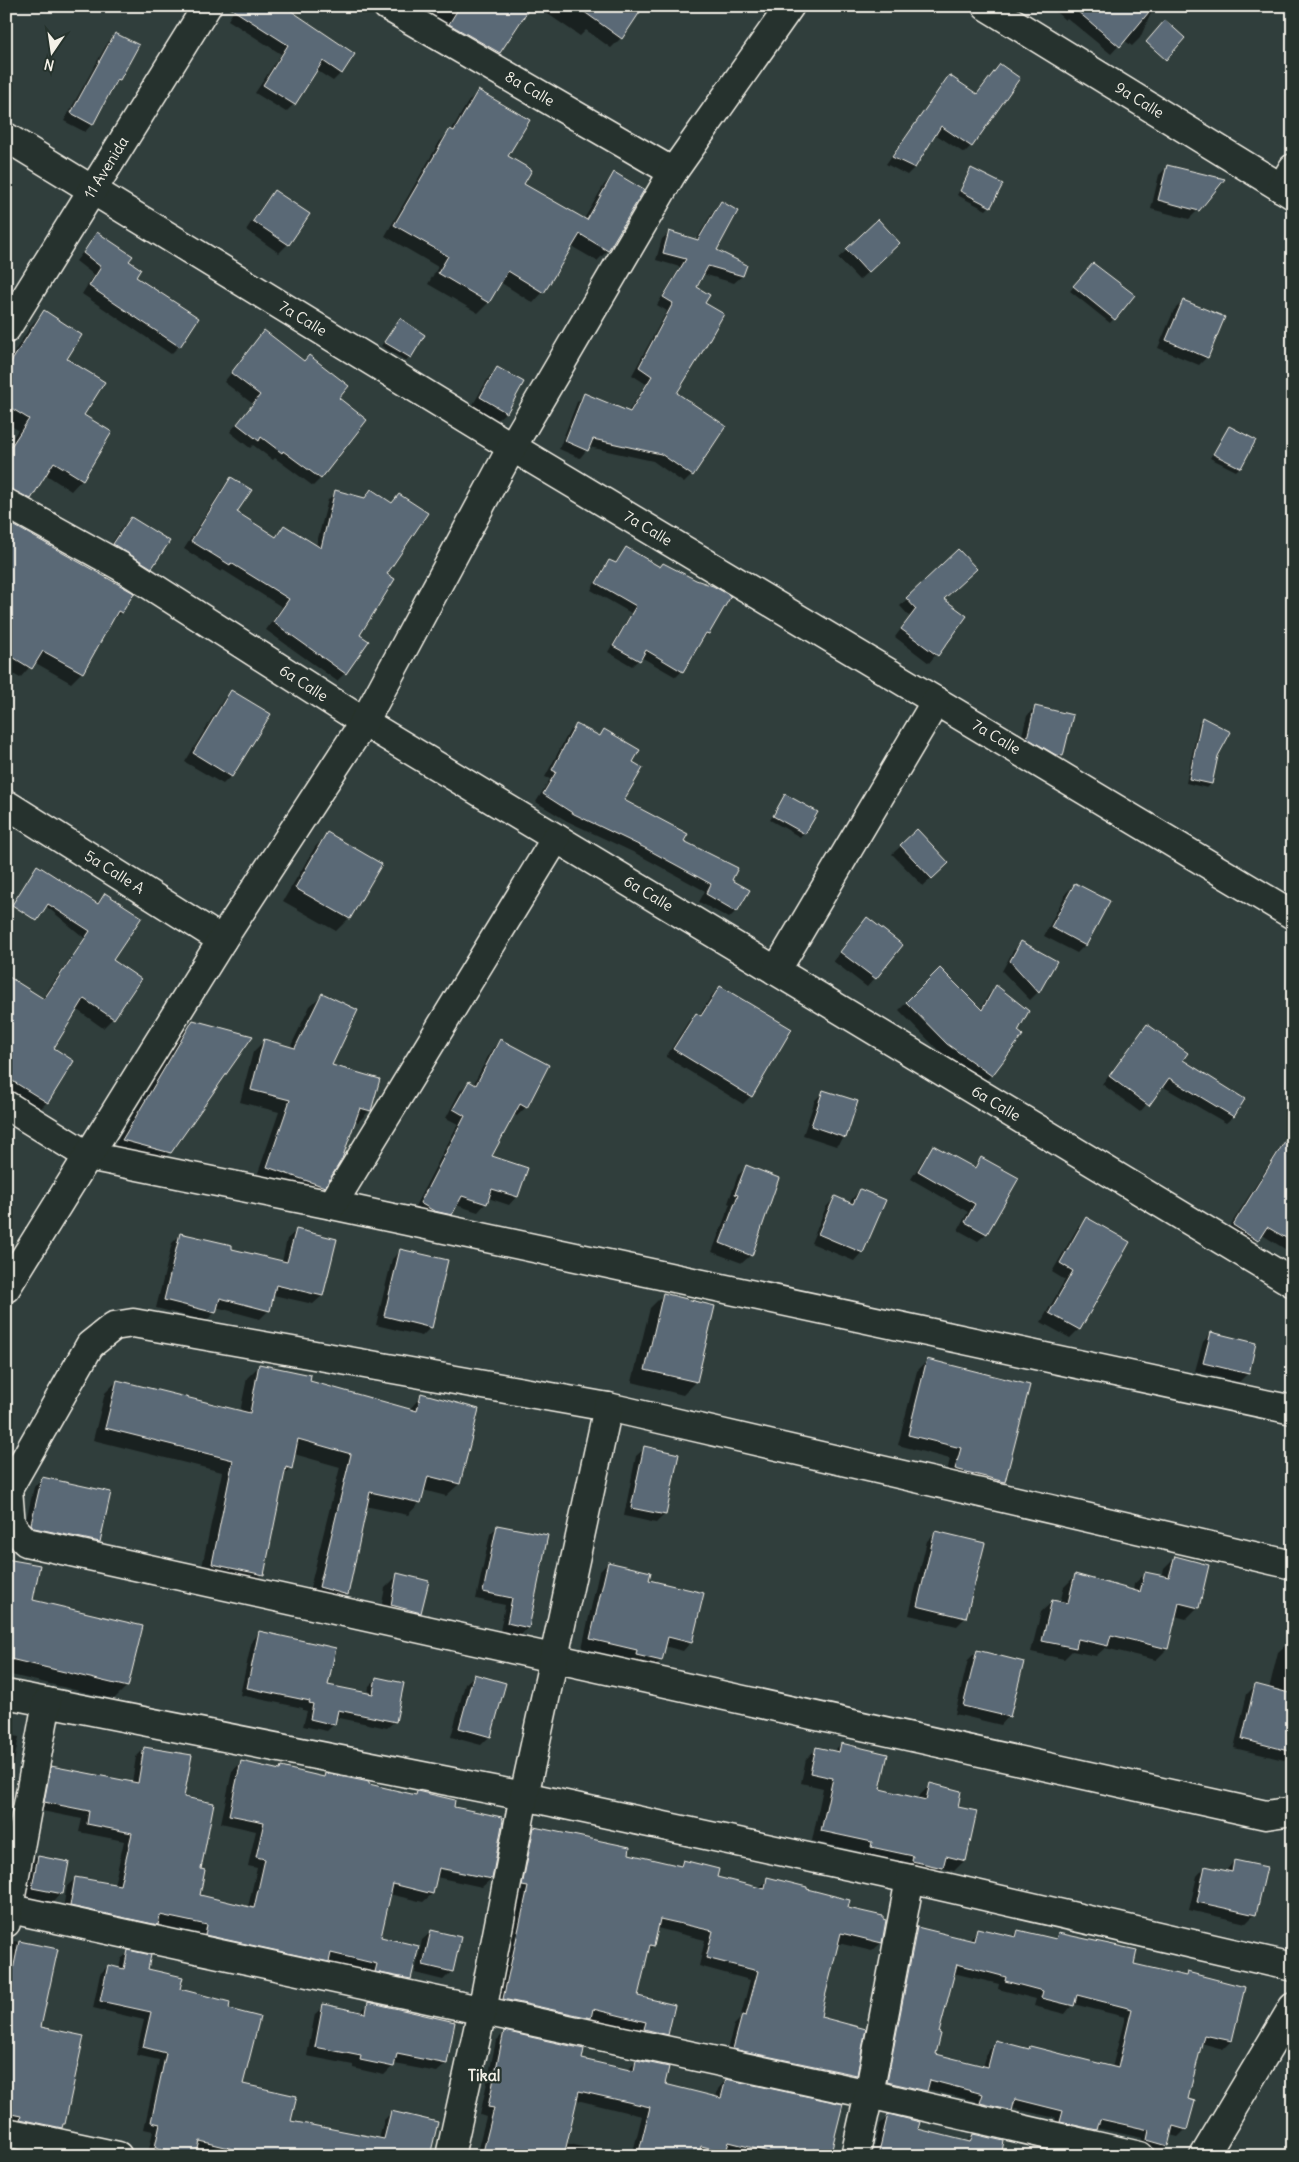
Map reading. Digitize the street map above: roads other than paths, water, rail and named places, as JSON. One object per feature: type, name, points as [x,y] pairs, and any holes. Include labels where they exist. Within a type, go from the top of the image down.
[{"type":"street","name":"11 Avenida","points":[[6,329],[207,6]]},
{"type":"street","name":"8a Calle","points":[[388,6],[673,172]]},
{"type":"street","points":[[6,1288],[222,940],[364,722],[512,448],[673,172],[790,6]]},
{"type":"street","name":"9a Calle","points":[[986,6],[1289,184]]},
{"type":"street","name":"7a Calle","points":[[6,137],[512,448],[1293,915]]},
{"type":"street","name":"6a Calle","points":[[6,503],[120,566],[364,722],[1293,1283]]},
{"type":"street","points":[[776,971],[936,701]]},
{"type":"street","name":"5a Calle A","points":[[6,804],[222,940]]},
{"type":"street","points":[[332,1205],[556,838]]},
{"type":"street","points":[[6,1105],[88,1156],[332,1205],[1293,1410]]},
{"type":"street","points":[[1293,1565],[608,1407],[133,1323],[114,1326],[90,1345],[8,1489],[11,1525],[26,1542],[1266,1815],[1293,1811]]},
{"type":"street","points":[[450,2156],[482,2011],[553,1658],[608,1407]]},
{"type":"street","points":[[6,1694],[524,1796],[910,1879],[1293,1967]]},
{"type":"street","points":[[47,1702],[7,1913],[482,2011],[869,2094],[1140,2156]]},
{"type":"street","points":[[855,2156],[869,2094],[910,1879]]},
{"type":"street","points":[[1204,2156],[1293,2008]]},
{"type":"street","points":[[6,2132],[118,2156]]},
{"type":"district","name":"Tikal","points":[[484,2075]]}]
